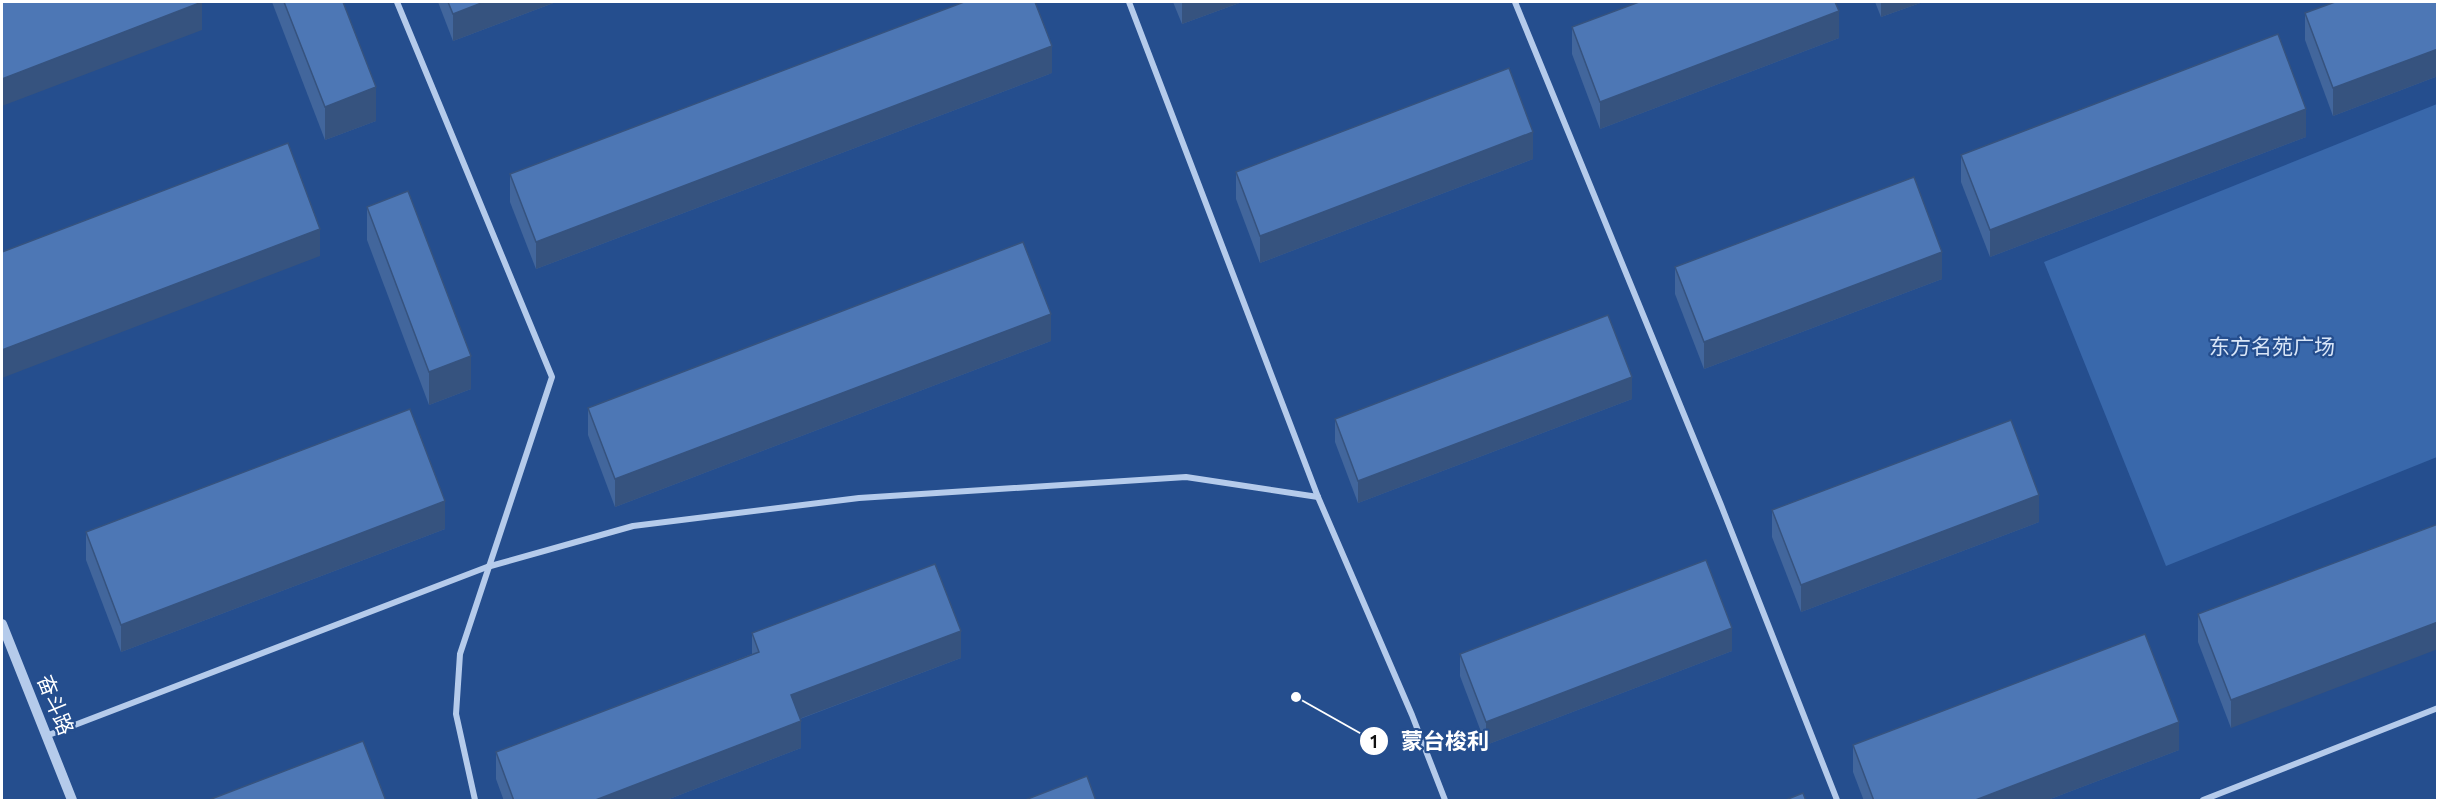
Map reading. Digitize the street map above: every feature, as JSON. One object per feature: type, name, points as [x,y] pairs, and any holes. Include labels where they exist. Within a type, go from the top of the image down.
[{"type":"street","points":[[397,2],[552,377],[460,654],[456,714],[475,801]]},
{"type":"street","points":[[1129,2],[1318,497],[1412,715],[1445,801]]},
{"type":"street","points":[[1515,2],[1721,505],[1837,801]]},
{"type":"street","points":[[46,736],[487,567],[633,526],[859,498],[1186,477],[1318,497]]},
{"type":"street","name":"奋斗路","points":[[2,624],[72,801]]},
{"type":"street","points":[[2202,801],[2438,708]]},
{"type":"green space","name":"东方名苑广场","points":[[2437,104],[2437,457],[2166,566],[2044,262]]},
{"type":"building","points":[[2,2],[202,2],[2,79]]},
{"type":"building","points":[[284,2],[343,2],[376,87],[325,107]]},
{"type":"building","points":[[448,2],[484,2],[453,14]]},
{"type":"building","points":[[964,2],[1035,2],[1052,46],[536,242],[510,174]]},
{"type":"building","points":[[1639,2],[1835,2],[1839,11],[1600,102],[1572,27]]},
{"type":"building","points":[[2335,2],[2438,2],[2438,49],[2333,88],[2305,13]]},
{"type":"building","points":[[2278,34],[2306,109],[1990,230],[1961,155]]},
{"type":"building","points":[[1509,68],[1533,132],[1260,236],[1236,172]]},
{"type":"building","points":[[288,143],[320,229],[2,350],[2,252]]},
{"type":"building","points":[[1914,177],[1942,252],[1704,342],[1675,267]]},
{"type":"building","points":[[408,191],[471,356],[429,372],[367,207]]},
{"type":"building","points":[[1023,242],[1051,314],[615,479],[588,408]]},
{"type":"building","points":[[1608,315],[1632,377],[1358,481],[1335,419]]},
{"type":"building","points":[[410,409],[445,501],[121,625],[86,532]]},
{"type":"building","points":[[2011,420],[2039,495],[1801,585],[1772,510]]},
{"type":"building","points":[[2438,524],[2438,622],[2231,700],[2198,614]]},
{"type":"building","points":[[1706,560],[1732,628],[1486,722],[1460,654]]},
{"type":"building","points":[[935,564],[961,631],[791,695],[801,721],[593,801],[514,801],[496,752],[759,652],[752,633]]},
{"type":"building","points":[[2145,634],[2179,722],[1973,801],[1874,801],[1853,745]]},
{"type":"building","points":[[363,741],[386,801],[206,801]]},
{"type":"building","points":[[1087,776],[1096,801],[1025,801],[1025,800]]},
{"type":"building","points":[[1803,793],[1806,801],[1783,801]]},
{"type":"place","name":"蒙台梭利","points":[[1296,697]]}]
